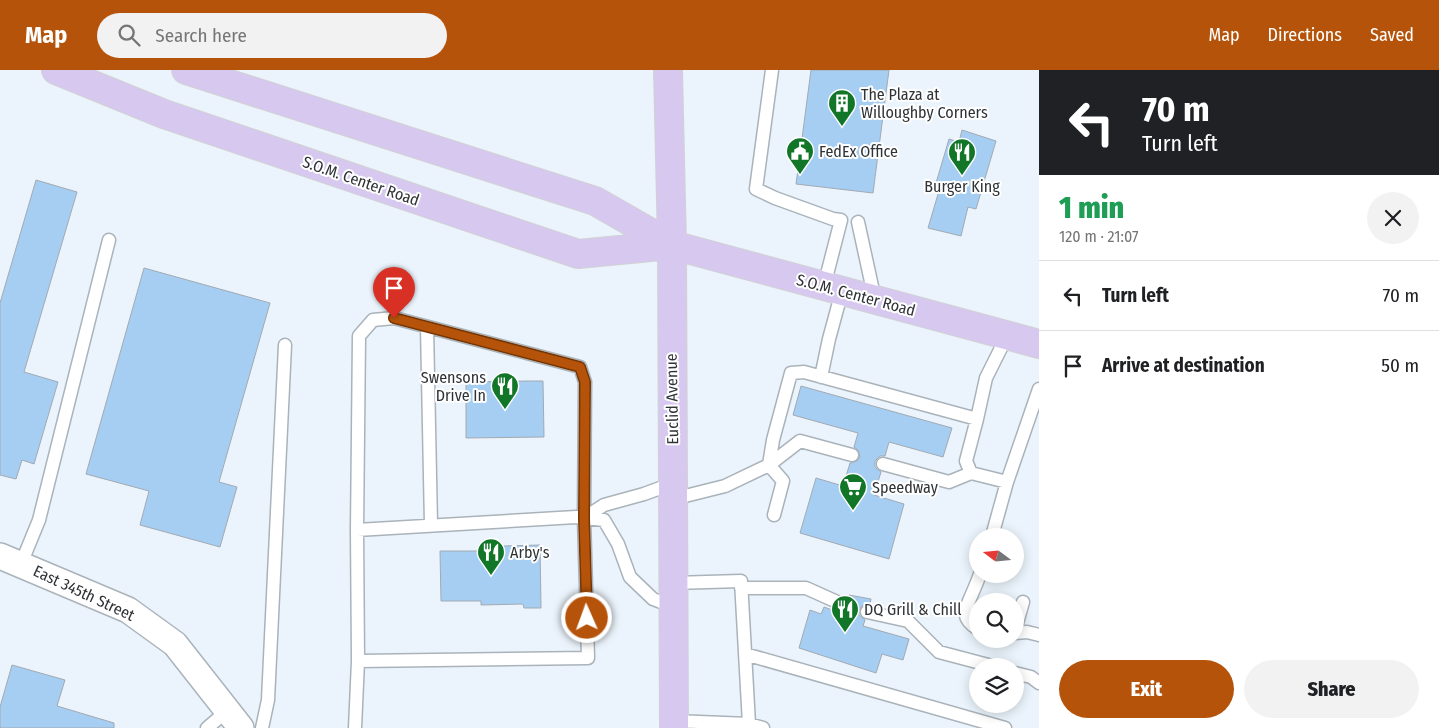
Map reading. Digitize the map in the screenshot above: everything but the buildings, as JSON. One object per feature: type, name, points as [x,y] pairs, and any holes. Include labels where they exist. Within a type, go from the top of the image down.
[{"type":"main road","name":"S.O.M. Center Road","points":[[56,70],[164,114],[578,254],[672,245]]},
{"type":"main road","name":"S.O.M. Center Road","points":[[186,70],[595,201],[672,245],[1039,344]]},
{"type":"main road","name":"Euclid Avenue","points":[[668,70],[672,245],[674,724]]},
{"type":"street","name":"East 345th Street","points":[[11,560],[128,610],[175,644],[234,719]]},
{"type":"lane","points":[[772,70],[756,189],[775,198],[833,219],[841,220],[829,339],[821,376]]},
{"type":"lane","points":[[858,222],[875,300]]},
{"type":"lane","points":[[11,560],[39,520],[109,240]]},
{"type":"lane","points":[[355,728],[358,661],[359,336],[372,320],[394,318],[580,367],[585,382],[580,518],[588,658],[358,661]]},
{"type":"lane","points":[[427,327],[431,526]]},
{"type":"lane","points":[[971,473],[966,461],[986,378],[1007,336]]},
{"type":"lane","points":[[262,728],[268,700],[285,345]]},
{"type":"lane","points":[[769,465],[773,440],[791,374],[804,372],[821,376],[977,419]]},
{"type":"lane","points":[[994,528],[1007,482],[1039,389]]},
{"type":"lane","points":[[580,518],[604,505],[644,494],[725,486],[769,465],[800,440],[852,455]]},
{"type":"lane","points":[[884,464],[948,482],[971,473],[1007,482]]},
{"type":"lane","points":[[769,465],[783,481],[774,515]]},
{"type":"lane","points":[[357,530],[580,518],[604,520],[618,544],[630,577],[653,599],[741,585],[806,588],[846,606]]},
{"type":"lane","points":[[741,585],[749,724]]},
{"type":"lane","points":[[969,599],[965,616],[969,624]]},
{"type":"lane","points":[[867,612],[908,621],[939,652],[969,660]]},
{"type":"lane","points":[[1024,632],[1039,635]]},
{"type":"lane","points":[[745,654],[1005,728]]},
{"type":"lane","points":[[1024,675],[1030,677],[1039,684]]},
{"type":"lane","points":[[207,728],[234,719]]},
{"type":"lane","points":[[674,724],[749,724],[763,728]]},
{"type":"place","name":"The Plaza at Willoughby Corners","points":[[842,127]]},
{"type":"place","name":"FedEx Office","points":[[800,175]]},
{"type":"place","name":"Burger King","points":[[962,176]]},
{"type":"place","name":"Swensons Drive In","points":[[505,410]]},
{"type":"place","name":"Speedway","points":[[853,511]]},
{"type":"place","name":"Arby's","points":[[491,576]]},
{"type":"place","name":"DQ Grill & Chill","points":[[845,633]]},
{"type":"route","points":[[394,318],[580,367],[585,382],[584,518],[587,618]]}]
